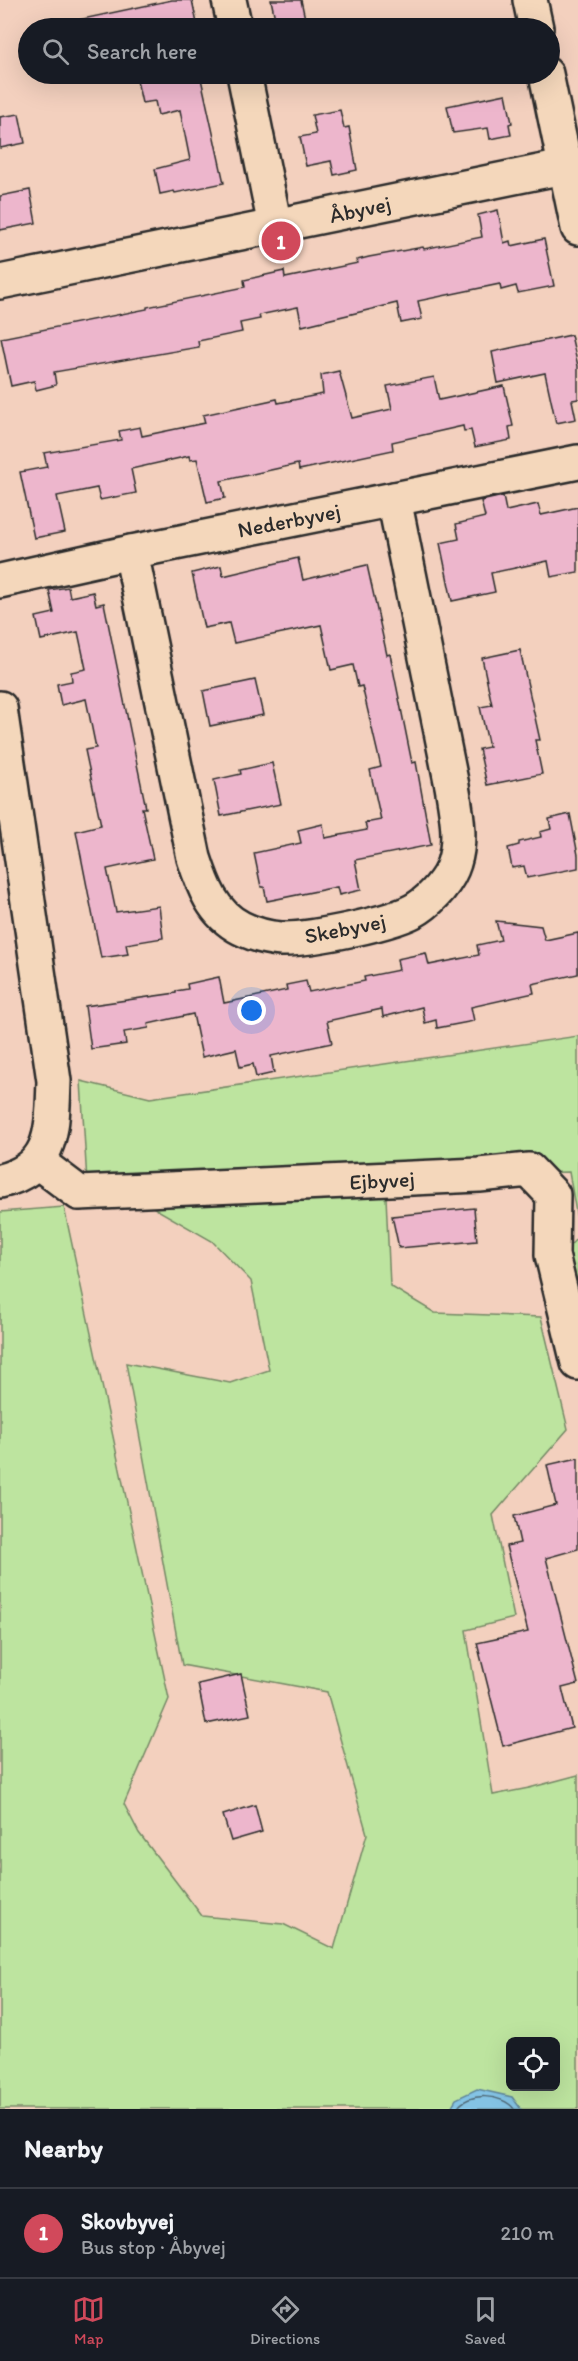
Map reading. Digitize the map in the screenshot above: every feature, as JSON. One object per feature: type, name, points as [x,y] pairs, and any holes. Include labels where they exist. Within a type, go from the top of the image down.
[{"type":"street","points":[[229,0],[233,18]]},
{"type":"street","points":[[530,0],[534,18]]},
{"type":"street","points":[[246,84],[275,226]]},
{"type":"street","points":[[549,84],[572,165],[578,228]]},
{"type":"street","name":"Åbyvej","points":[[0,282],[572,165]]},
{"type":"street","name":"Nederbyvej","points":[[0,581],[131,552],[578,462]]},
{"type":"street","name":"Skebyvej","points":[[131,552],[194,858],[210,899],[224,916],[240,927],[281,939],[364,926],[397,918],[416,910],[428,901],[442,886],[454,864],[458,843],[458,817],[394,499]]},
{"type":"street","points":[[0,708],[54,1081],[52,1130],[39,1162],[17,1177],[0,1181]]},
{"type":"street","name":"Ejbyvej","points":[[39,1162],[79,1193],[479,1175],[529,1170],[553,1195],[552,1255],[578,1363]]},
{"type":"green space","points":[[578,1036],[578,1224],[569,1172],[87,1182],[81,1081],[150,1098]]},
{"type":"green space","points":[[386,1197],[390,1286],[435,1313],[541,1317],[568,1429],[493,1515],[514,1618],[466,1630],[493,1795],[578,1775],[578,2109],[0,2109],[0,1212],[64,1207],[169,1699],[124,1804],[139,1833],[202,1916],[283,1924],[334,1949],[367,1834],[327,1692],[182,1665],[126,1363],[230,1383],[269,1370],[251,1281],[212,1241],[147,1204]]},
{"type":"green space","points":[[578,1237],[578,1349],[556,1260]]},
{"type":"water","points":[[477,2089],[512,2097],[521,2109],[450,2109],[456,2099]]},
{"type":"building","points":[[172,0],[192,0],[196,18],[87,18]]},
{"type":"building","points":[[271,0],[301,0],[305,18],[275,18]]},
{"type":"building","points":[[138,84],[202,84],[224,183],[160,194],[155,169],[190,160],[180,110],[158,115],[155,101],[142,103]]},
{"type":"building","points":[[506,94],[512,123],[509,124],[511,135],[490,139],[488,128],[453,133],[447,106]]},
{"type":"building","points":[[340,110],[344,128],[349,127],[357,170],[334,175],[331,161],[306,166],[300,137],[316,134],[312,115]]},
{"type":"building","points":[[19,114],[25,143],[0,148],[0,117]]},
{"type":"building","points":[[30,190],[36,223],[0,230],[0,196]]},
{"type":"building","points":[[498,210],[504,243],[510,241],[511,246],[544,239],[554,286],[518,293],[516,286],[501,290],[500,284],[418,301],[422,319],[401,323],[397,303],[302,326],[298,307],[259,315],[260,319],[240,323],[242,332],[198,341],[199,347],[54,372],[56,385],[36,390],[34,381],[11,386],[1,338],[245,287],[244,280],[284,271],[285,278],[358,263],[357,260],[369,257],[482,237],[478,215]]},
{"type":"building","points":[[571,335],[578,366],[578,399],[572,400],[576,419],[556,423],[545,373],[498,383],[492,352]]},
{"type":"building","points":[[339,371],[352,418],[392,409],[387,386],[434,377],[439,400],[504,386],[513,426],[509,427],[511,440],[475,447],[471,430],[464,431],[463,426],[392,442],[393,450],[299,470],[298,464],[221,481],[225,498],[207,502],[197,459],[190,460],[189,456],[131,469],[136,493],[100,500],[97,488],[57,496],[65,532],[34,538],[20,472],[47,467],[44,453],[121,440],[119,431],[140,427],[142,436],[205,423],[203,415],[277,399],[278,403],[323,394],[321,375]]},
{"type":"building","points":[[503,496],[506,511],[538,504],[541,515],[578,507],[578,572],[551,577],[548,561],[491,573],[495,592],[452,601],[440,543],[459,539],[456,524],[485,517],[481,501]]},
{"type":"building","points":[[298,558],[303,580],[367,565],[387,655],[390,654],[412,763],[416,762],[431,845],[355,860],[361,890],[339,895],[337,887],[267,901],[264,887],[261,887],[254,853],[301,843],[298,830],[323,824],[325,838],[367,830],[365,823],[381,820],[370,770],[381,767],[362,686],[358,687],[353,665],[331,670],[321,625],[234,643],[229,623],[204,628],[192,573],[221,566],[223,576]]},
{"type":"building","points":[[68,587],[70,597],[93,592],[96,605],[104,603],[146,808],[142,808],[153,859],[107,869],[116,912],[159,906],[163,938],[126,944],[128,954],[101,958],[76,831],[101,825],[85,750],[96,748],[86,699],[61,705],[57,684],[72,681],[71,672],[86,669],[78,632],[41,640],[36,617],[54,613],[49,590]]},
{"type":"building","points":[[520,650],[540,740],[535,740],[542,774],[487,785],[479,749],[489,747],[480,707],[492,705],[482,658]]},
{"type":"building","points":[[255,680],[263,715],[210,726],[203,691]]},
{"type":"building","points":[[272,763],[281,804],[221,816],[214,780],[241,774],[240,770]]},
{"type":"building","points":[[570,814],[578,855],[578,868],[527,878],[524,866],[512,868],[508,848],[519,845],[519,842],[541,837],[540,832],[551,829],[549,819]]},
{"type":"building","points":[[496,921],[541,926],[545,940],[578,933],[578,974],[532,984],[534,993],[471,1007],[474,1021],[437,1028],[436,1020],[425,1023],[422,1007],[383,1017],[382,1009],[327,1021],[332,1043],[271,1056],[274,1073],[256,1077],[253,1064],[240,1067],[236,1049],[202,1057],[193,1014],[148,1024],[149,1028],[124,1032],[126,1044],[91,1049],[85,1006],[176,993],[176,991],[188,989],[187,984],[219,977],[224,1003],[287,990],[286,985],[306,981],[309,992],[365,981],[364,977],[399,970],[397,959],[426,953],[429,965],[479,955],[477,945],[501,940]]},
{"type":"building","points":[[474,1208],[477,1241],[399,1248],[392,1216]]},
{"type":"building","points":[[578,1458],[578,1549],[546,1558],[578,1684],[562,1688],[572,1728],[503,1746],[477,1643],[528,1632],[506,1546],[520,1543],[514,1516],[556,1505],[547,1465]]},
{"type":"building","points":[[241,1674],[250,1715],[206,1724],[198,1684]]},
{"type":"building","points":[[255,1805],[262,1832],[231,1841],[223,1815]]},
{"type":"place","name":"Skovbyvej","points":[[281,241]]}]
